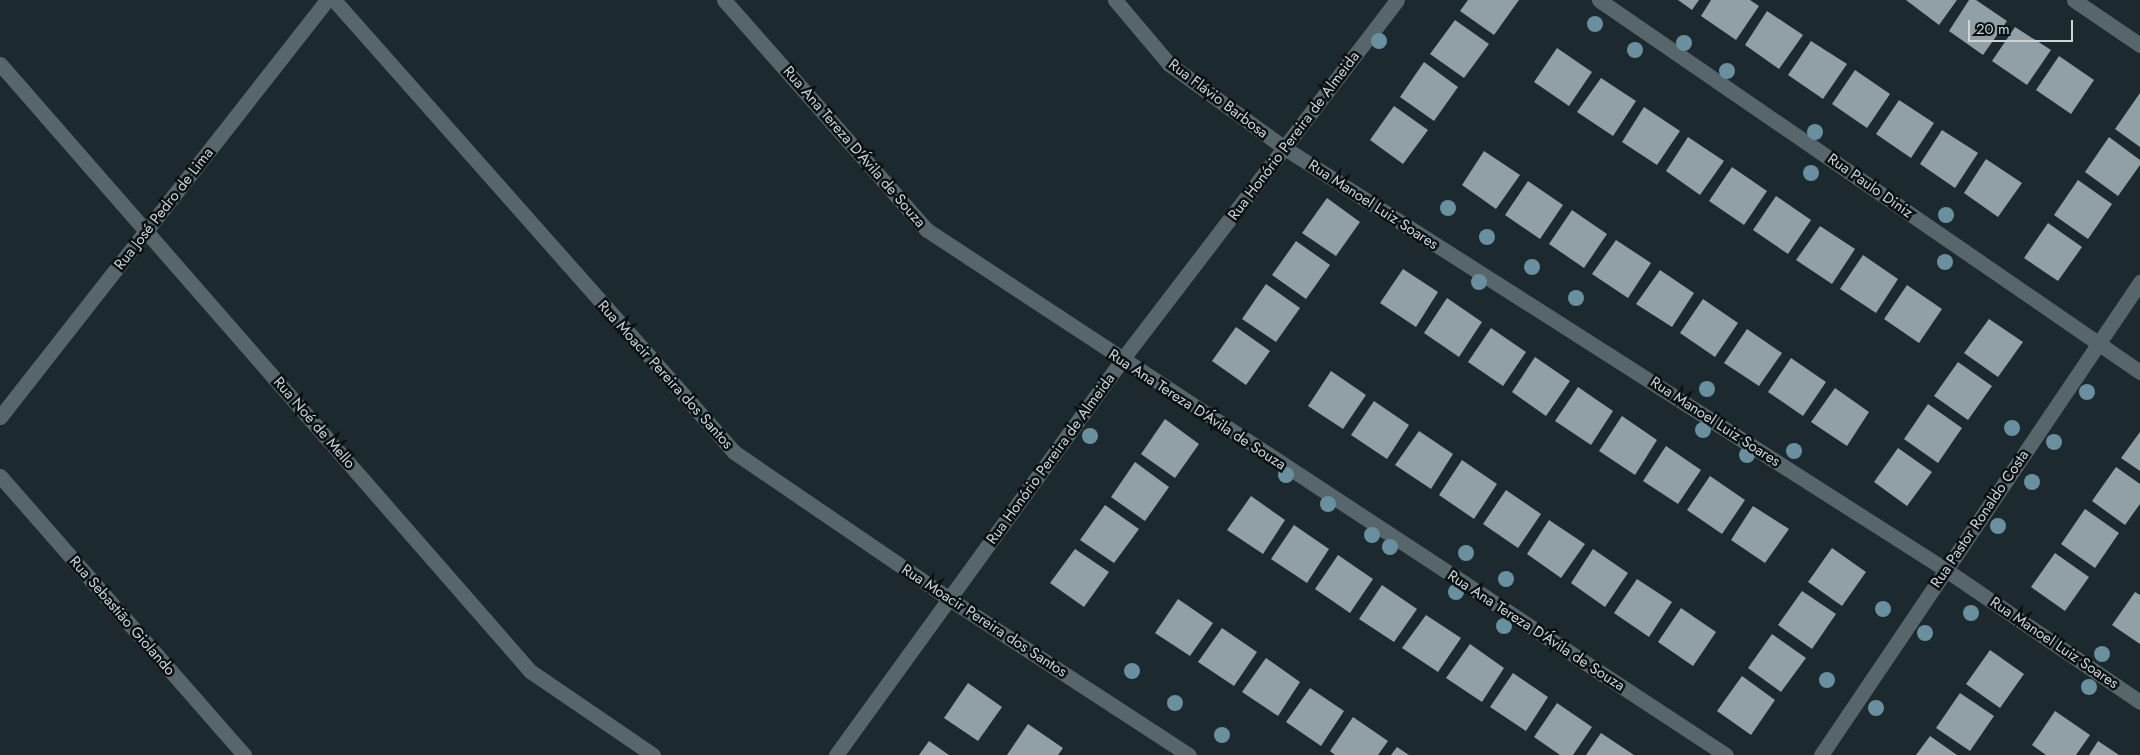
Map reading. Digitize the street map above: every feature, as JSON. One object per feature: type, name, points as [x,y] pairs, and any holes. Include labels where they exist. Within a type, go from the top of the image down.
[{"type":"street","name":"Rua José Pedro de Lima","points":[[0,417],[327,0]]},
{"type":"street","name":"Rua Moacir Pereira dos Santos","points":[[334,0],[734,452],[951,600],[1189,755]]},
{"type":"street","name":"Rua Ana Tereza D'Ávila de Souza","points":[[724,0],[927,230],[1121,361],[1726,755]]},
{"type":"street","name":"Rua Flávio Barbosa","points":[[1115,0],[1169,64],[1286,149]]},
{"type":"street","name":"Rua Honório Pereira de Almeida","points":[[836,755],[951,600],[1121,361],[1286,149],[1397,0]]},
{"type":"street","name":"Rua Paulo Diniz","points":[[1599,0],[2140,372]]},
{"type":"street","points":[[2074,0],[2140,45]]},
{"type":"street","name":"Rua Noé de Mello","points":[[0,64],[530,671],[653,755]]},
{"type":"street","name":"Rua Manoel Luiz Soares","points":[[1286,149],[1946,570],[2140,702]]},
{"type":"street","name":"Rua Pastor Ronaldo Costa","points":[[1820,755],[2140,282]]},
{"type":"street","name":"Rua Sebastião Giolando","points":[[0,476],[244,755]]},
{"type":"building","points":[[1468,0],[1519,0],[1494,35],[1460,11]]},
{"type":"building","points":[[1678,0],[1699,0],[1692,10]]},
{"type":"building","points":[[1711,0],[1750,0],[1759,6],[1736,40],[1701,16]]},
{"type":"building","points":[[1906,0],[1957,0],[1939,25]]},
{"type":"building","points":[[1969,0],[1976,0],[2007,21],[1983,55],[1949,31]]},
{"type":"building","points":[[1767,11],[1803,35],[1779,69],[1745,45]]},
{"type":"building","points":[[1455,20],[1489,44],[1464,78],[1430,54]]},
{"type":"building","points":[[2015,27],[2051,50],[2027,85],[1992,61]]},
{"type":"building","points":[[1811,41],[1847,64],[1823,99],[1788,75]]},
{"type":"building","points":[[1557,48],[1592,72],[1569,106],[1534,82]]},
{"type":"building","points":[[2059,56],[2094,80],[2071,114],[2036,90]]},
{"type":"building","points":[[1424,62],[1458,87],[1434,121],[1400,97]]},
{"type":"building","points":[[1855,70],[1890,94],[1867,128],[1832,104]]},
{"type":"building","points":[[1601,78],[1636,101],[1613,136],[1577,112]]},
{"type":"building","points":[[2140,93],[2140,147],[2115,129]]},
{"type":"building","points":[[1899,100],[1934,123],[1911,158],[1876,134]]},
{"type":"building","points":[[1394,106],[1428,130],[1403,164],[1370,140]]},
{"type":"building","points":[[1644,107],[1680,131],[1657,165],[1622,142]]},
{"type":"building","points":[[1942,130],[1978,153],[1955,188],[1920,164]]},
{"type":"building","points":[[1688,137],[1724,161],[1700,195],[1666,171]]},
{"type":"building","points":[[2109,137],[2140,160],[2140,165],[2118,196],[2085,172]]},
{"type":"building","points":[[1484,151],[1520,175],[1496,209],[1462,185]]},
{"type":"building","points":[[1986,159],[2022,183],[1998,217],[1964,193]]},
{"type":"building","points":[[1732,167],[1767,191],[1744,225],[1709,201]]},
{"type":"building","points":[[2078,180],[2112,204],[2088,239],[2054,215]]},
{"type":"building","points":[[1528,181],[1563,205],[1540,239],[1505,215]]},
{"type":"building","points":[[1776,196],[1811,220],[1788,254],[1753,230]]},
{"type":"building","points":[[1327,198],[1360,222],[1336,256],[1302,233]]},
{"type":"building","points":[[1572,210],[1607,234],[1584,268],[1549,244]]},
{"type":"building","points":[[2048,223],[2082,247],[2058,281],[2024,258]]},
{"type":"building","points":[[1820,226],[1855,249],[1832,284],[1796,260]]},
{"type":"building","points":[[1616,240],[1651,263],[1628,298],[1592,274]]},
{"type":"building","points":[[1296,241],[1330,265],[1306,299],[1272,275]]},
{"type":"building","points":[[1863,255],[1898,279],[1876,313],[1840,289]]},
{"type":"building","points":[[1403,269],[1438,292],[1416,327],[1380,303]]},
{"type":"building","points":[[1660,270],[1694,293],[1672,327],[1636,304]]},
{"type":"building","points":[[1266,284],[1300,308],[1276,342],[1242,319]]},
{"type":"building","points":[[1907,285],[1942,309],[1919,343],[1884,319]]},
{"type":"building","points":[[1447,298],[1482,322],[1459,357],[1424,333]]},
{"type":"building","points":[[1703,299],[1738,323],[1715,357],[1680,333]]},
{"type":"building","points":[[1989,319],[2023,342],[1998,377],[1964,353]]},
{"type":"building","points":[[1236,327],[1270,351],[1246,385],[1212,361]]},
{"type":"building","points":[[1491,328],[1526,352],[1503,386],[1468,362]]},
{"type":"building","points":[[1747,329],[1782,353],[1759,386],[1724,363]]},
{"type":"building","points":[[1535,357],[1570,381],[1546,416],[1512,392]]},
{"type":"building","points":[[1791,358],[1826,382],[1803,416],[1768,392]]},
{"type":"building","points":[[1958,362],[1992,386],[1968,420],[1934,396]]},
{"type":"building","points":[[1331,371],[1366,395],[1343,429],[1308,406]]},
{"type":"building","points":[[1578,387],[1613,411],[1591,445],[1555,421]]},
{"type":"building","points":[[1835,388],[1869,412],[1847,446],[1811,422]]},
{"type":"building","points":[[1374,401],[1409,425],[1387,459],[1351,435]]},
{"type":"building","points":[[1928,404],[1962,428],[1938,463],[1904,439]]},
{"type":"building","points":[[1622,416],[1657,440],[1635,475],[1599,451]]},
{"type":"building","points":[[1165,419],[1199,444],[1175,478],[1141,454]]},
{"type":"building","points":[[1419,431],[1453,454],[1431,489],[1395,465]]},
{"type":"building","points":[[2140,432],[2140,471],[2121,458]]},
{"type":"building","points":[[1666,446],[1701,470],[1678,504],[1643,481]]},
{"type":"building","points":[[1898,448],[1932,472],[1907,506],[1874,482]]},
{"type":"building","points":[[1462,460],[1497,484],[1474,519],[1439,495]]},
{"type":"building","points":[[1135,462],[1169,487],[1145,521],[1111,497]]},
{"type":"building","points":[[2116,467],[2140,484],[2140,504],[2125,525],[2092,501]]},
{"type":"building","points":[[1710,476],[1745,500],[1722,534],[1687,510]]},
{"type":"building","points":[[1506,490],[1541,514],[1518,548],[1483,524]]},
{"type":"building","points":[[1251,496],[1285,520],[1263,554],[1227,530]]},
{"type":"building","points":[[1105,505],[1139,529],[1114,563],[1080,540]]},
{"type":"building","points":[[1753,506],[1789,529],[1765,563],[1731,540]]},
{"type":"building","points":[[2085,509],[2119,533],[2095,568],[2061,544]]},
{"type":"building","points":[[1549,520],[1585,544],[1561,578],[1527,554]]},
{"type":"building","points":[[1294,525],[1329,549],[1307,583],[1271,559]]},
{"type":"building","points":[[1832,548],[1866,572],[1842,606],[1808,582]]},
{"type":"building","points":[[1075,549],[1109,572],[1084,607],[1050,583]]},
{"type":"building","points":[[1593,549],[1628,573],[1605,607],[1571,583]]},
{"type":"building","points":[[2055,553],[2089,577],[2065,611],[2031,587]]},
{"type":"building","points":[[1338,555],[1373,579],[1350,613],[1315,589]]},
{"type":"building","points":[[1637,579],[1672,602],[1649,637],[1614,613]]},
{"type":"building","points":[[1382,585],[1417,609],[1394,642],[1359,619]]},
{"type":"building","points":[[1802,591],[1836,614],[1812,649],[1778,625]]},
{"type":"building","points":[[2135,592],[2140,595],[2140,644],[2112,625]]},
{"type":"building","points":[[1178,599],[1213,623],[1190,656],[1155,633]]},
{"type":"building","points":[[1681,608],[1716,632],[1693,666],[1658,642]]},
{"type":"building","points":[[1426,615],[1461,638],[1438,672],[1402,648]]},
{"type":"building","points":[[1222,628],[1257,652],[1234,686],[1198,662]]},
{"type":"building","points":[[1772,634],[1806,658],[1781,692],[1748,668]]},
{"type":"building","points":[[1470,644],[1504,668],[1482,702],[1446,678]]},
{"type":"building","points":[[1990,650],[2024,674],[2000,708],[1966,684]]},
{"type":"building","points":[[1266,658],[1300,682],[1278,716],[1242,692]]},
{"type":"building","points":[[1513,673],[1548,697],[1526,731],[1490,707]]},
{"type":"building","points":[[1742,676],[1775,700],[1751,735],[1717,711]]},
{"type":"building","points":[[968,683],[1002,707],[978,741],[944,718]]},
{"type":"building","points":[[1310,688],[1344,711],[1321,746],[1286,722]]},
{"type":"building","points":[[1960,693],[1994,716],[1970,751],[1936,728]]},
{"type":"building","points":[[1557,703],[1592,727],[1573,755],[1560,755],[1534,737]]},
{"type":"building","points":[[2055,711],[2090,735],[2076,755],[2046,755],[2032,745]]},
{"type":"building","points":[[1353,717],[1388,741],[1378,755],[1335,755],[1330,751]]},
{"type":"building","points":[[1028,724],[1063,748],[1058,755],[1007,755]]},
{"type":"building","points":[[1601,733],[1634,755],[1586,755]]},
{"type":"building","points":[[1930,736],[1957,755],[1916,755]]},
{"type":"building","points":[[929,741],[949,755],[919,755]]},
{"type":"building","points":[[2098,741],[2119,755],[2089,755]]},
{"type":"building","points":[[1397,747],[1409,755],[1391,755]]}]
